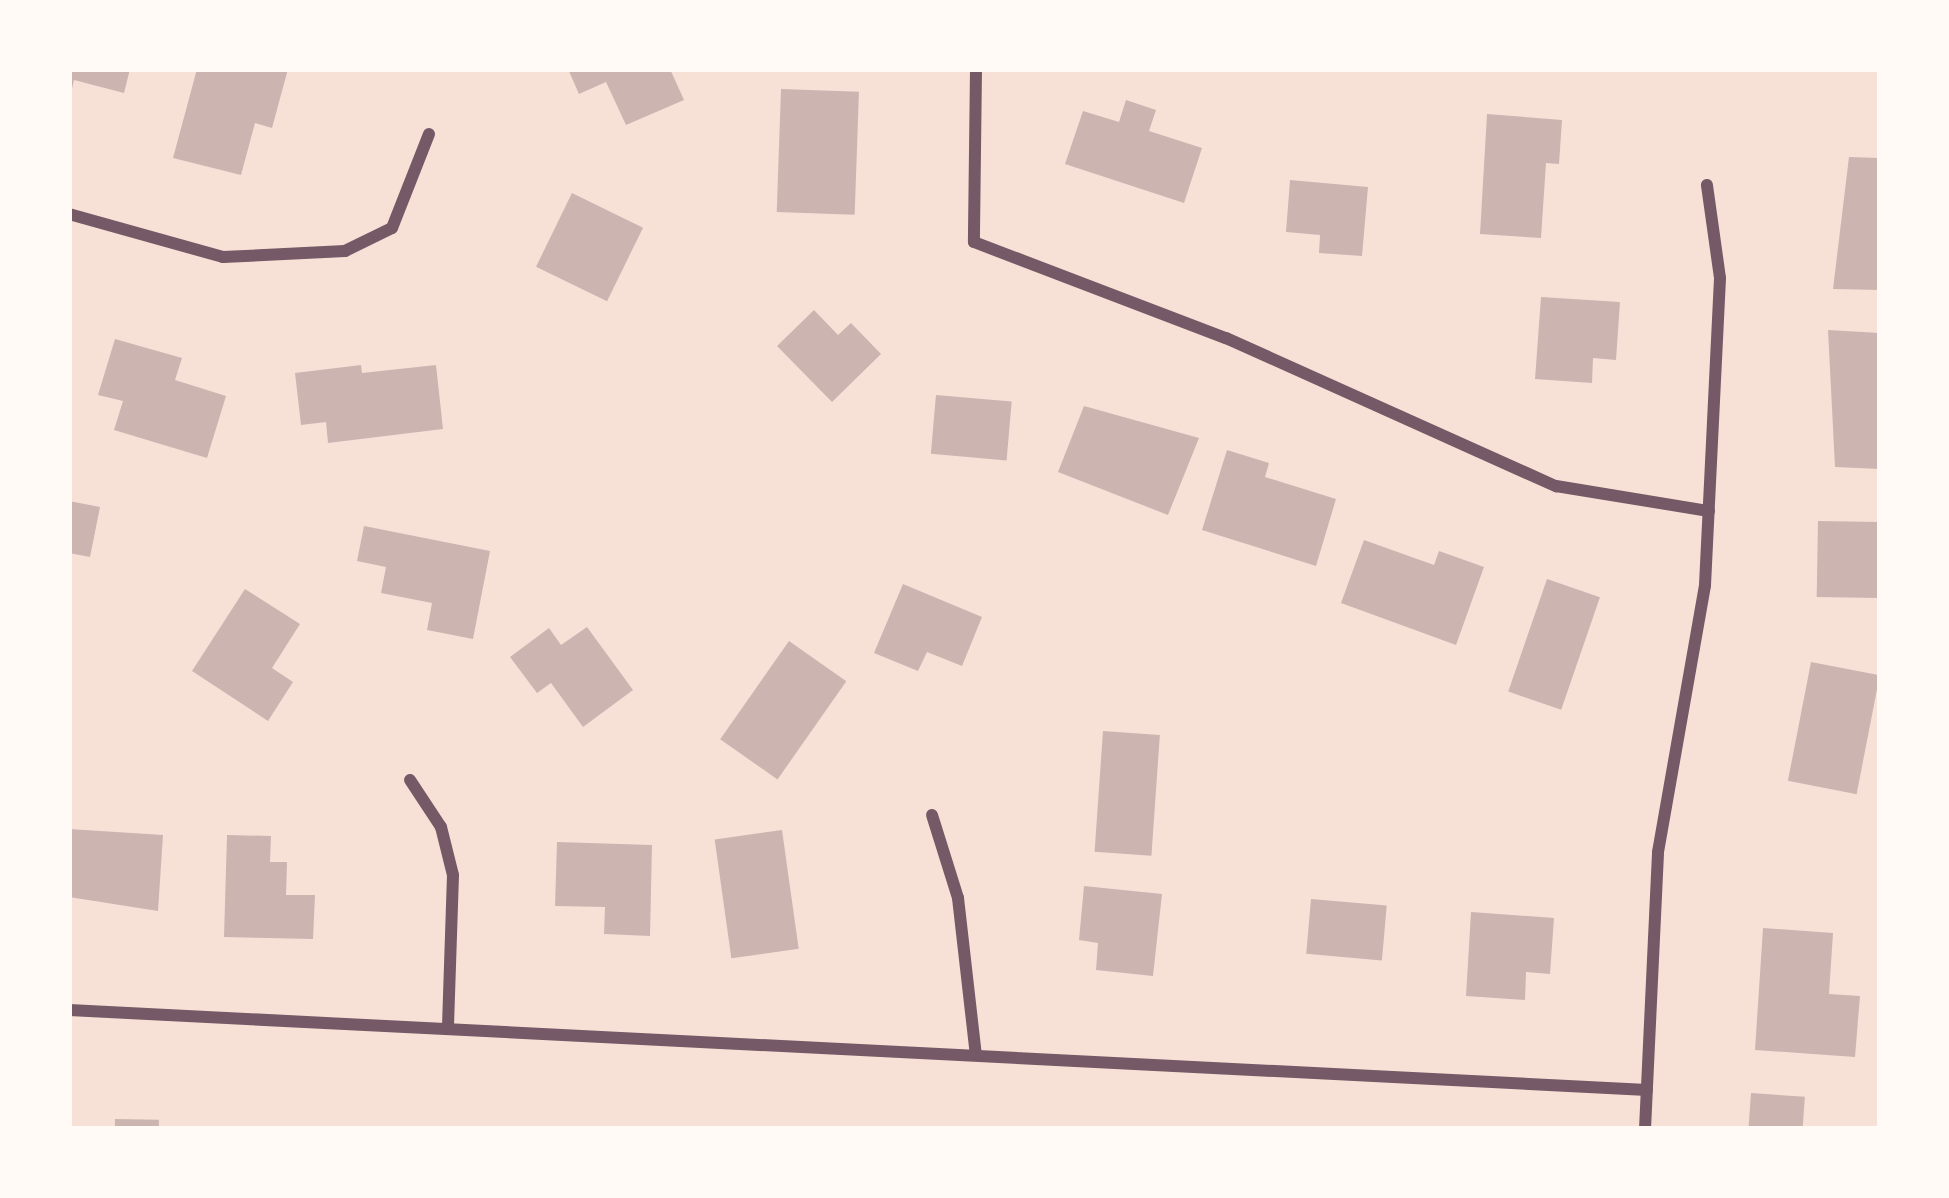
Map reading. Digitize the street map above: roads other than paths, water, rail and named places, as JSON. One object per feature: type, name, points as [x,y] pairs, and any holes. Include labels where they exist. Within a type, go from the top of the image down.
[{"type":"street","points":[[976,69],[974,242],[1226,338],[1556,486],[1708,511]]},
{"type":"street","points":[[69,214],[223,257],[345,251],[392,228],[429,134]]},
{"type":"street","points":[[1645,1129],[1658,852],[1697,651],[1708,511],[1720,278],[1707,185]]},
{"type":"street","points":[[410,780],[441,827],[453,875],[448,1029]]},
{"type":"street","points":[[932,815],[958,898],[976,1055]]},
{"type":"street","points":[[69,1010],[1647,1090]]}]
